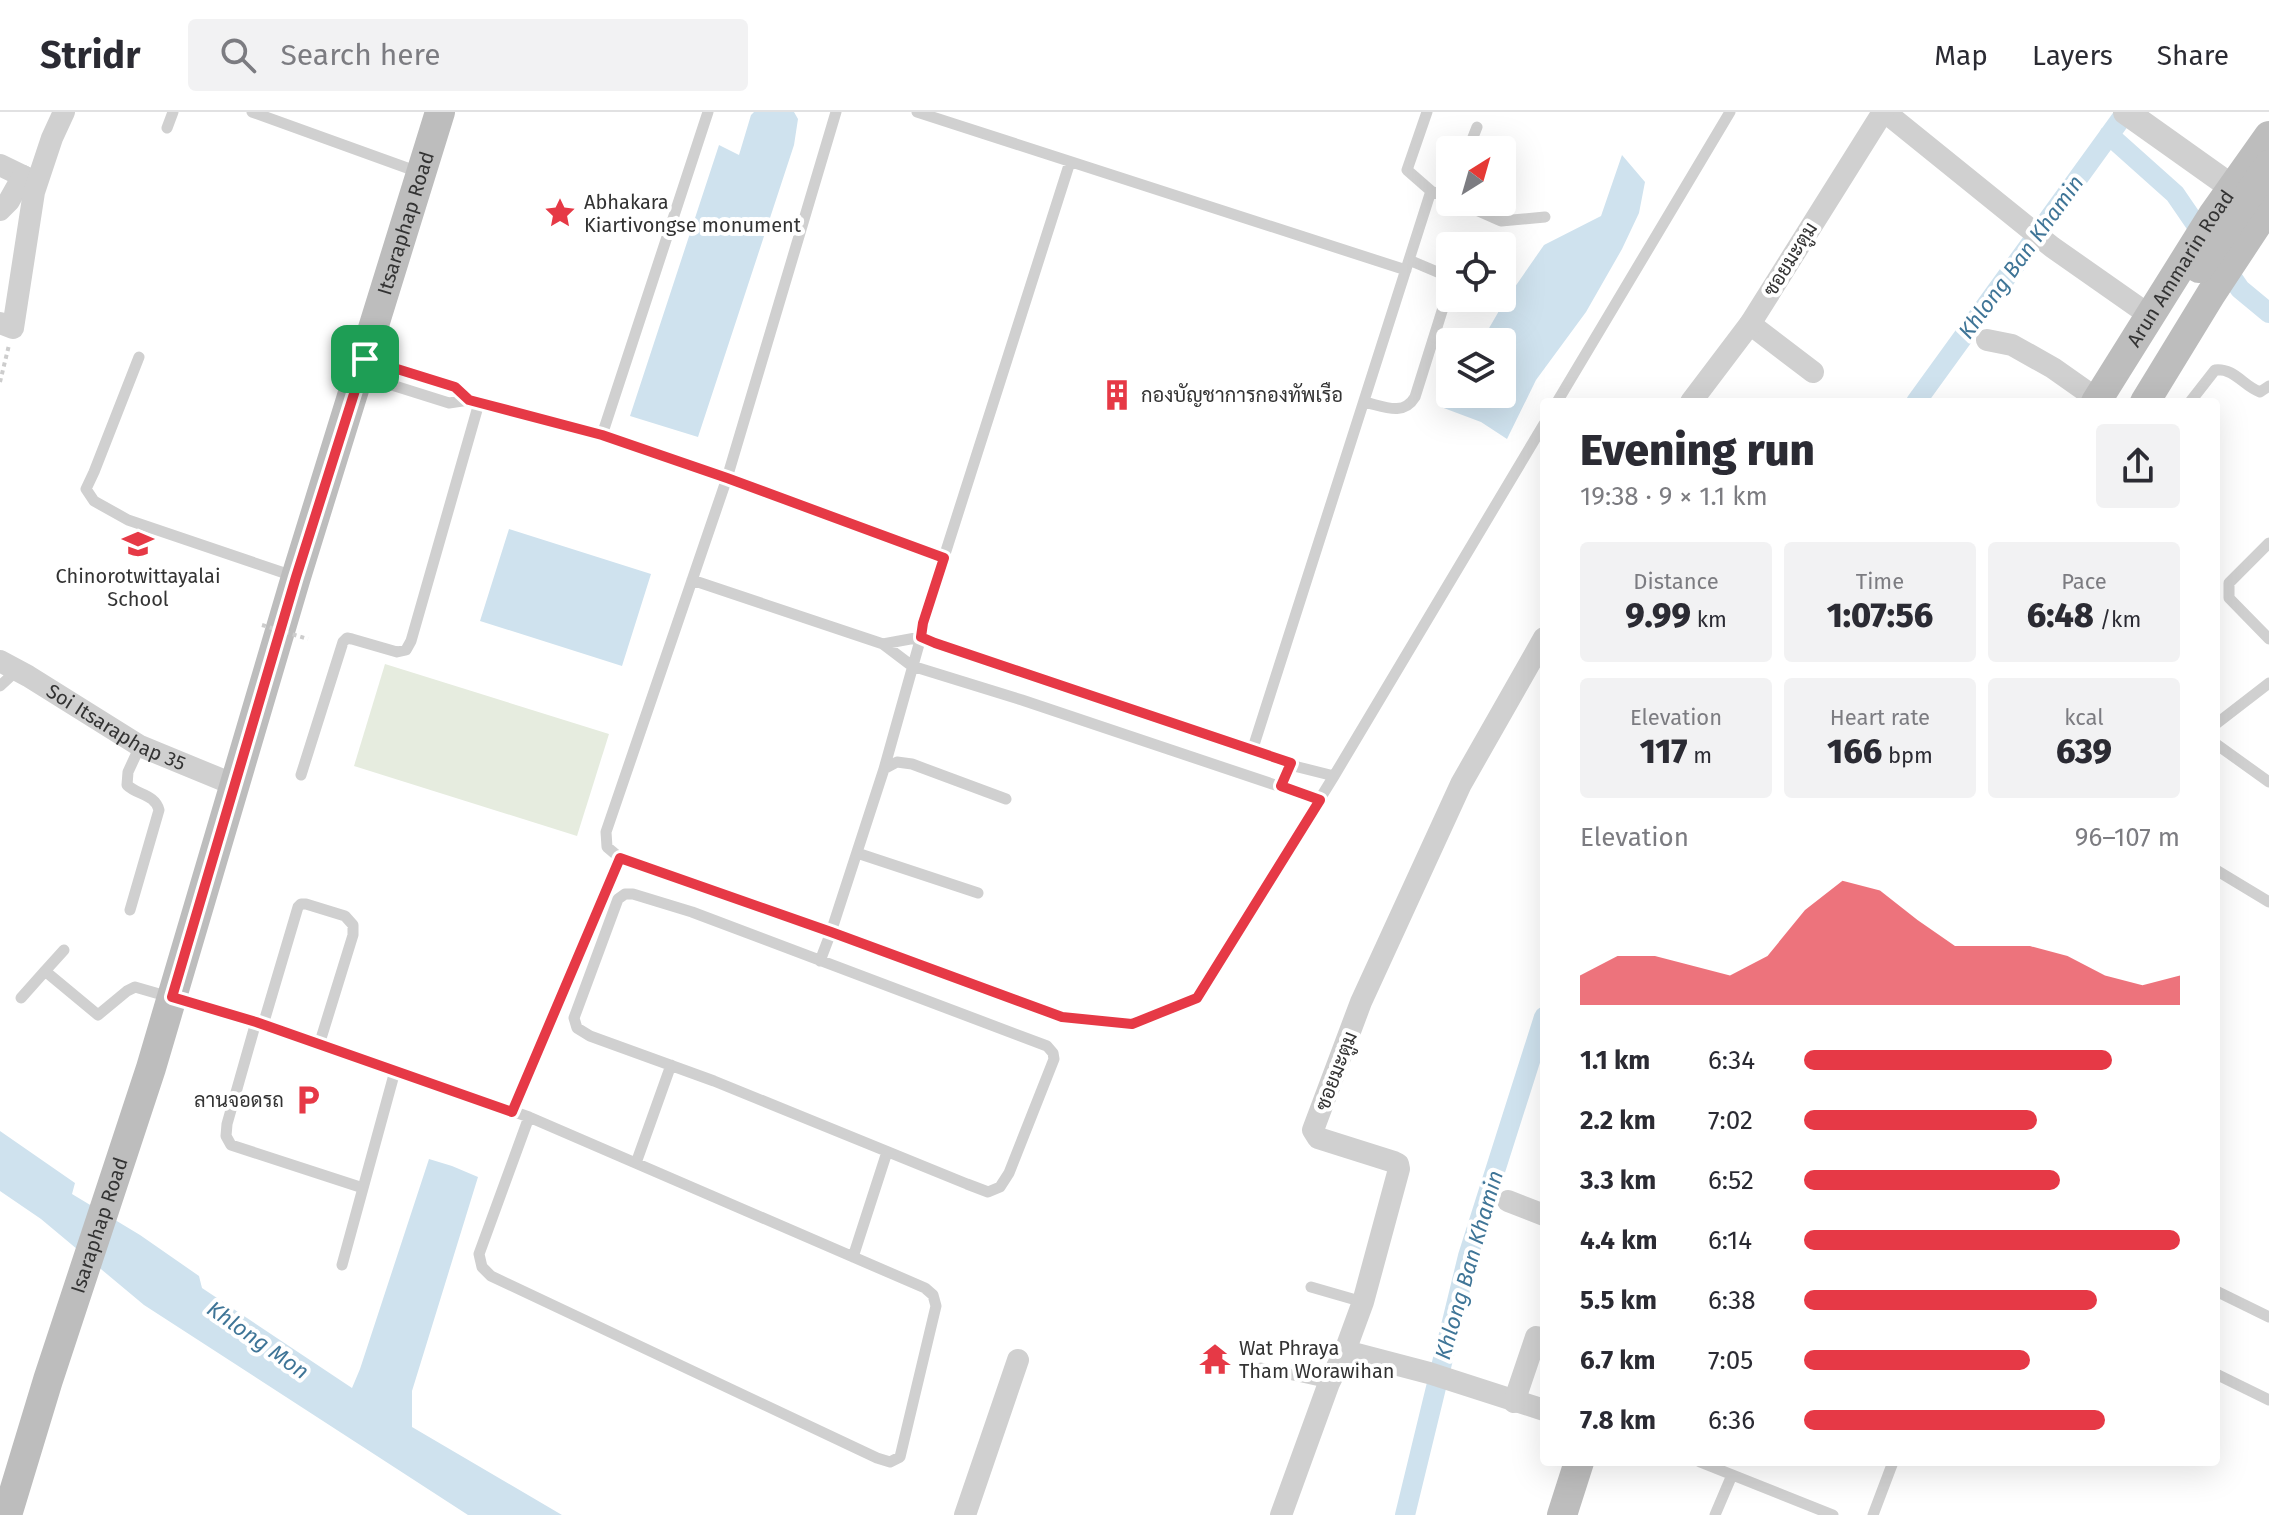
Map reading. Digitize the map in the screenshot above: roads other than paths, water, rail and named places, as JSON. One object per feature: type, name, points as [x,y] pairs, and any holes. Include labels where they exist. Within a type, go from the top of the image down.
[{"type":"main road","name":"Itsaraphap Road","points":[[158,1072],[235,785],[296,577],[371,370],[440,112]]},
{"type":"main road","points":[[180,999],[371,370],[458,112]]},
{"type":"main road","name":"Arun Ammarin Road","points":[[2126,398],[2149,315],[2213,215],[2269,136]]},
{"type":"main road","points":[[2127,398],[2199,268],[2269,165]]},
{"type":"main road","name":"Arun Ammarin Road","points":[[2127,398],[2211,294],[2267,209]]},
{"type":"main road","name":"Isaraphap Road","points":[[57,1384],[158,1072]]},
{"type":"main road","points":[[7,1515],[57,1384]]},
{"type":"main road","points":[[28,1515],[57,1384]]},
{"type":"main road","points":[[1562,1515],[1578,1466]]},
{"type":"street","points":[[0,210],[30,179],[64,112]]},
{"type":"street","points":[[1884,112],[2052,247],[2149,315]]},
{"type":"street","name":"ซอยมะตูม","points":[[1694,398],[1750,324],[1884,112]]},
{"type":"street","points":[[2130,115],[2267,209]]},
{"type":"street","points":[[0,165],[30,179]]},
{"type":"street","points":[[6,325],[30,179]]},
{"type":"street","points":[[1750,324],[1813,372]]},
{"type":"street","points":[[1987,340],[2012,345],[2118,398]]},
{"type":"street","name":"ซอยมะตูม","points":[[1281,1515],[1329,1383],[1363,1302],[1399,1169],[1398,1164],[1318,1138],[1313,1130],[1361,1002],[1461,784],[1540,654]]},
{"type":"street","name":"Soi Itsaraphap 35","points":[[0,661],[140,746],[235,785]]},
{"type":"street","points":[[1508,1201],[1540,1213]]},
{"type":"street","points":[[1514,1402],[1536,1337]]},
{"type":"street","points":[[1345,1351],[1429,1373],[1540,1409]]},
{"type":"street","points":[[965,1515],[1018,1360]]},
{"type":"lane","points":[[167,128],[173,112]]},
{"type":"lane","points":[[252,112],[422,173]]},
{"type":"lane","points":[[602,435],[708,112]]},
{"type":"lane","points":[[836,112],[727,478],[606,832],[607,847],[620,858],[1062,1017],[1132,1024],[1197,998],[1320,800],[1540,431]]},
{"type":"lane","points":[[917,112],[1070,162],[1442,274],[1448,292],[1411,405],[1399,410],[1364,402]]},
{"type":"lane","points":[[1427,112],[1407,170],[1436,193]]},
{"type":"lane","points":[[1559,398],[1730,112]]},
{"type":"lane","points":[[1473,136],[1477,127]]},
{"type":"lane","points":[[820,961],[884,769],[923,623],[1070,162]]},
{"type":"lane","points":[[1252,751],[1431,191]]},
{"type":"lane","points":[[1490,216],[1501,221],[1545,217]]},
{"type":"lane","points":[[139,357],[86,489],[94,501],[128,520],[296,577]]},
{"type":"lane","points":[[2193,398],[2215,370],[2224,369],[2260,392],[2269,386]]},
{"type":"lane","points":[[371,370],[455,387],[474,402],[602,435],[944,558]]},
{"type":"lane","points":[[301,775],[343,642],[347,638],[397,652],[406,650],[411,641],[474,402]]},
{"type":"lane","points":[[2269,543],[2229,583],[2229,598],[2269,639]]},
{"type":"lane","points":[[692,580],[883,644],[912,666],[1320,800]]},
{"type":"lane","points":[[883,644],[921,637],[1252,751],[1334,776]]},
{"type":"lane","points":[[0,686],[13,674],[20,673]]},
{"type":"lane","points":[[2220,721],[2269,683]]},
{"type":"lane","points":[[130,910],[159,810],[155,800],[127,785],[128,772],[140,746]]},
{"type":"lane","points":[[2220,747],[2269,782]]},
{"type":"lane","points":[[884,769],[897,762],[912,764],[1006,799]]},
{"type":"lane","points":[[1281,786],[1291,763]]},
{"type":"lane","points":[[857,853],[978,893]]},
{"type":"lane","points":[[512,1112],[620,858]]},
{"type":"lane","points":[[2220,872],[2269,902]]},
{"type":"lane","points":[[625,894],[692,912],[820,961],[1047,1046],[1053,1053],[1054,1059],[1009,1173],[1000,1187],[988,1192],[671,1065],[590,1036],[574,1024],[618,899],[625,894]]},
{"type":"lane","points":[[319,1045],[353,935],[350,920],[337,913],[301,904],[227,1124],[226,1136],[231,1145],[363,1188]]},
{"type":"lane","points":[[21,998],[64,950]]},
{"type":"lane","points":[[45,971],[98,1015],[135,987],[260,1024],[529,1117],[925,1288],[933,1295],[936,1306],[900,1457],[890,1462],[863,1452],[491,1276],[482,1267],[479,1254],[529,1117]]},
{"type":"lane","points":[[636,1163],[671,1065]]},
{"type":"lane","points":[[342,1265],[395,1071]]},
{"type":"lane","points":[[853,1257],[887,1152]]},
{"type":"lane","points":[[1311,1287],[1363,1302]]},
{"type":"lane","points":[[2220,1293],[2269,1317]]},
{"type":"lane","points":[[1261,1368],[1329,1383]]},
{"type":"lane","points":[[2220,1376],[2269,1400]]},
{"type":"lane","points":[[1710,1466],[1833,1515]]},
{"type":"lane","points":[[1873,1515],[1891,1466]]},
{"type":"lane","points":[[1715,1515],[1732,1475]]},
{"type":"water","points":[[754,112],[794,112],[798,119],[794,145],[698,437],[630,416],[719,145],[739,155]]},
{"type":"water","points":[[1622,155],[1645,182],[1639,213],[1586,312],[1536,380],[1507,439],[1481,422],[1444,408],[1516,408],[1516,328],[1489,328],[1498,312],[1516,312],[1516,285],[1544,245],[1601,216]]},
{"type":"water","points":[[509,529],[651,574],[622,666],[480,621]]},
{"type":"water","name":"Khlong Mon","points":[[0,1131],[75,1183],[72,1194],[140,1235],[199,1276],[202,1288],[352,1388],[429,1159],[478,1177],[412,1391],[412,1427],[562,1515],[468,1515],[144,1305],[41,1219],[0,1191]]},
{"type":"waterway","name":"Khlong Ban Khamin","points":[[1919,398],[2126,112]]},
{"type":"waterway","points":[[2109,135],[2175,194],[2240,289],[2269,313]]},
{"type":"waterway","name":"Khlong Ban Khamin","points":[[1405,1515],[1468,1256],[1540,1030]]},
{"type":"place","name":"Abhakara Kiartivongse monument","points":[[560,213]]},
{"type":"place","name":"กองบัญชาการกองทัพเรือ","points":[[1117,395]]},
{"type":"place","name":"Chinorotwittayalai School","points":[[138,544]]},
{"type":"place","name":"ลานจอดรถ","points":[[308,1100]]},
{"type":"place","name":"Wat Phraya Tham Worawihan","points":[[1215,1359]]}]
